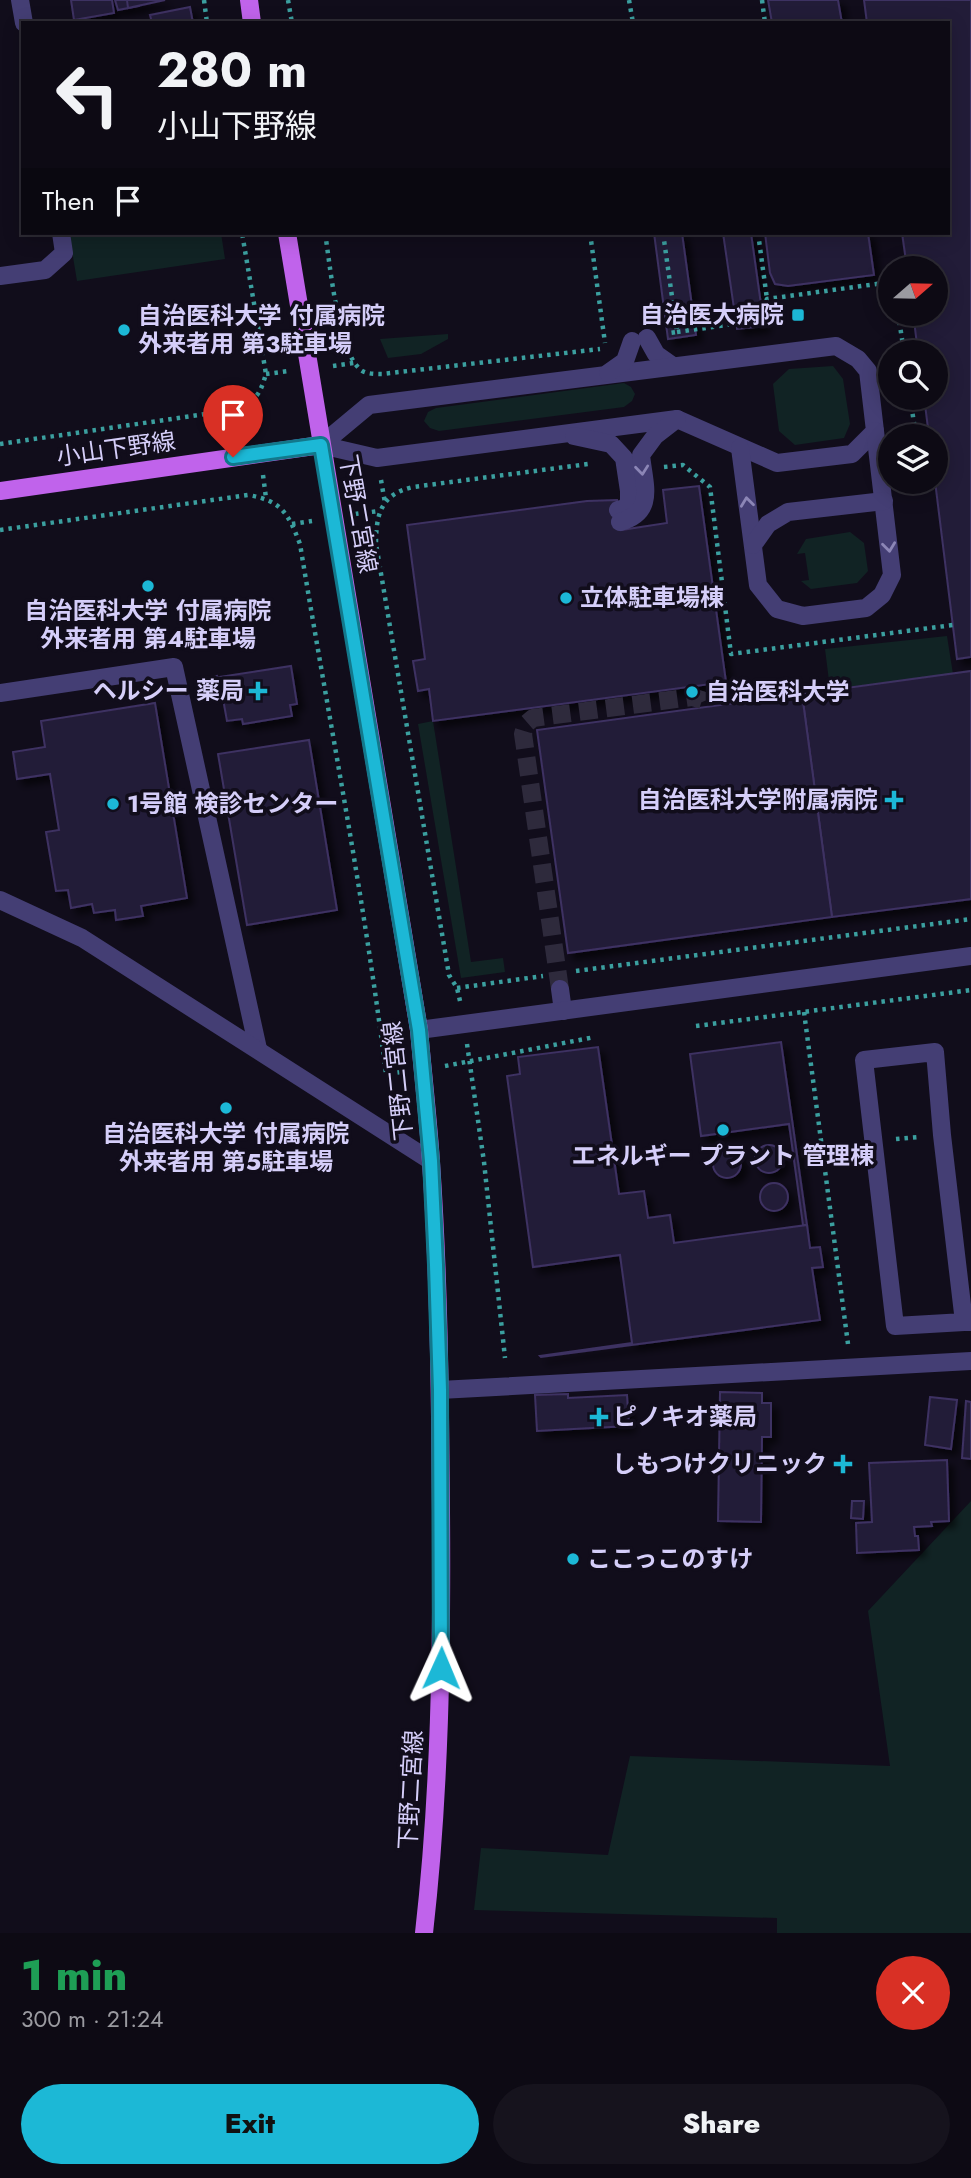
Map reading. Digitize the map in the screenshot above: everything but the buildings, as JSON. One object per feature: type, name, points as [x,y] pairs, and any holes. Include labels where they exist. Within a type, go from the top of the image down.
[{"type":"main road","points":[[249,0],[253,21]]},
{"type":"main road","name":"下野二宮線","points":[[287,235],[419,1030],[431,1161],[440,1390],[442,1641],[439,1752],[424,1933]]},
{"type":"main road","name":"小山下野線","points":[[0,491],[321,445]]},
{"type":"street","points":[[20,0],[24,21]]},
{"type":"street","points":[[0,276],[45,270],[64,253],[61,235]]},
{"type":"street","points":[[605,375],[625,361],[639,339],[673,366]]},
{"type":"street","points":[[321,445],[369,405],[836,346],[858,359],[868,371],[892,575],[882,595],[866,608],[803,616],[777,609],[758,585],[740,448]]},
{"type":"street","points":[[321,445],[377,458],[677,419],[777,463],[852,454],[875,431]]},
{"type":"street","points":[[564,433],[611,444],[625,457],[629,502],[619,516],[638,515],[643,508],[645,494],[641,455],[655,436],[677,419]]},
{"type":"street","points":[[753,545],[768,524],[788,512],[884,501]]},
{"type":"street","points":[[0,693],[174,667],[258,1049]]},
{"type":"street","points":[[0,900],[82,938],[431,1161]]},
{"type":"street","points":[[419,1030],[971,956]]},
{"type":"street","points":[[559,979],[563,1011]]},
{"type":"street","points":[[935,1052],[942,1135],[967,1322],[895,1326],[864,1060],[935,1052]]},
{"type":"street","points":[[440,1390],[971,1361]]},
{"type":"path","points":[[204,0],[207,21]]},
{"type":"path","points":[[288,0],[292,21]]},
{"type":"path","points":[[629,0],[633,21]]},
{"type":"path","points":[[762,0],[765,21]]},
{"type":"path","points":[[0,444],[233,410],[251,401],[260,393],[266,374],[242,235]]},
{"type":"path","points":[[326,235],[345,343],[354,363],[363,372],[382,374],[606,348],[590,235]]},
{"type":"path","points":[[663,235],[677,332]]},
{"type":"path","points":[[639,339],[755,321],[767,299],[758,235]]},
{"type":"path","points":[[767,299],[878,284]]},
{"type":"path","points":[[599,463],[398,490],[379,511],[376,544],[449,975],[457,988],[559,979],[971,919]]},
{"type":"path","points":[[662,467],[683,464],[710,487],[731,654],[953,625]]},
{"type":"path","points":[[0,530],[248,495],[266,498],[279,506],[292,524],[300,544],[375,982],[386,1074],[410,1071]]},
{"type":"path","points":[[696,1026],[971,990]]},
{"type":"path","points":[[804,1012],[851,1368]]},
{"type":"path","points":[[434,1068],[595,1037]]},
{"type":"path","points":[[470,1063],[484,1162],[505,1358]]},
{"type":"shaded area","points":[[69,235],[221,235],[225,259],[77,281]]},
{"type":"shaded area","points":[[448,334],[448,339],[421,354],[388,358],[380,339]]},
{"type":"shaded area","points":[[833,366],[843,379],[850,424],[844,438],[795,445],[779,431],[773,384],[789,369]]},
{"type":"shaded area","points":[[624,383],[631,387],[635,394],[632,401],[624,407],[439,431],[430,428],[424,421],[428,412],[436,408]]},
{"type":"shaded area","points":[[850,532],[864,543],[868,571],[857,583],[811,589],[801,581],[809,580],[805,553],[797,554],[806,539]]},
{"type":"shaded area","points":[[947,636],[953,674],[830,689],[825,649]]},
{"type":"shaded area","points":[[433,721],[471,962],[503,958],[505,972],[461,978],[418,724]]},
{"type":"shaded area","points":[[971,1501],[971,1933],[777,1933],[777,1918],[474,1910],[481,1848],[608,1855],[630,1756],[890,1766],[868,1611]]},
{"type":"tunnel","points":[[560,989],[523,734],[526,724],[533,718],[692,697],[702,700],[705,707]]},
{"type":"place","name":"自治医大病院","points":[[798,315]]},
{"type":"place","name":"自治医科大学 付属病院 外来者用 第3駐車場","points":[[124,330]]},
{"type":"place","name":"自治医科大学 付属病院 外来者用 第4駐車場","points":[[148,586]]},
{"type":"place","name":"立体駐車場棟","points":[[566,598]]},
{"type":"place","name":"ヘルシー 薬局","points":[[258,691]]},
{"type":"place","name":"自治医科大学","points":[[692,692]]},
{"type":"place","name":"自治医科大学附属病院","points":[[894,800]]},
{"type":"place","name":"1号館 検診センター","points":[[113,804]]},
{"type":"place","name":"自治医科大学 付属病院 外来者用 第5駐車場","points":[[226,1108]]},
{"type":"place","name":"エネルギー プラント 管理棟","points":[[723,1130]]},
{"type":"place","name":"ピノキオ薬局","points":[[599,1417]]},
{"type":"place","name":"しもつけクリニック","points":[[843,1464]]},
{"type":"place","name":"ここっこのすけ","points":[[573,1559]]},
{"type":"route","points":[[233,457],[321,445],[419,1030],[431,1161],[436,1265],[440,1390],[441,1668]]}]
